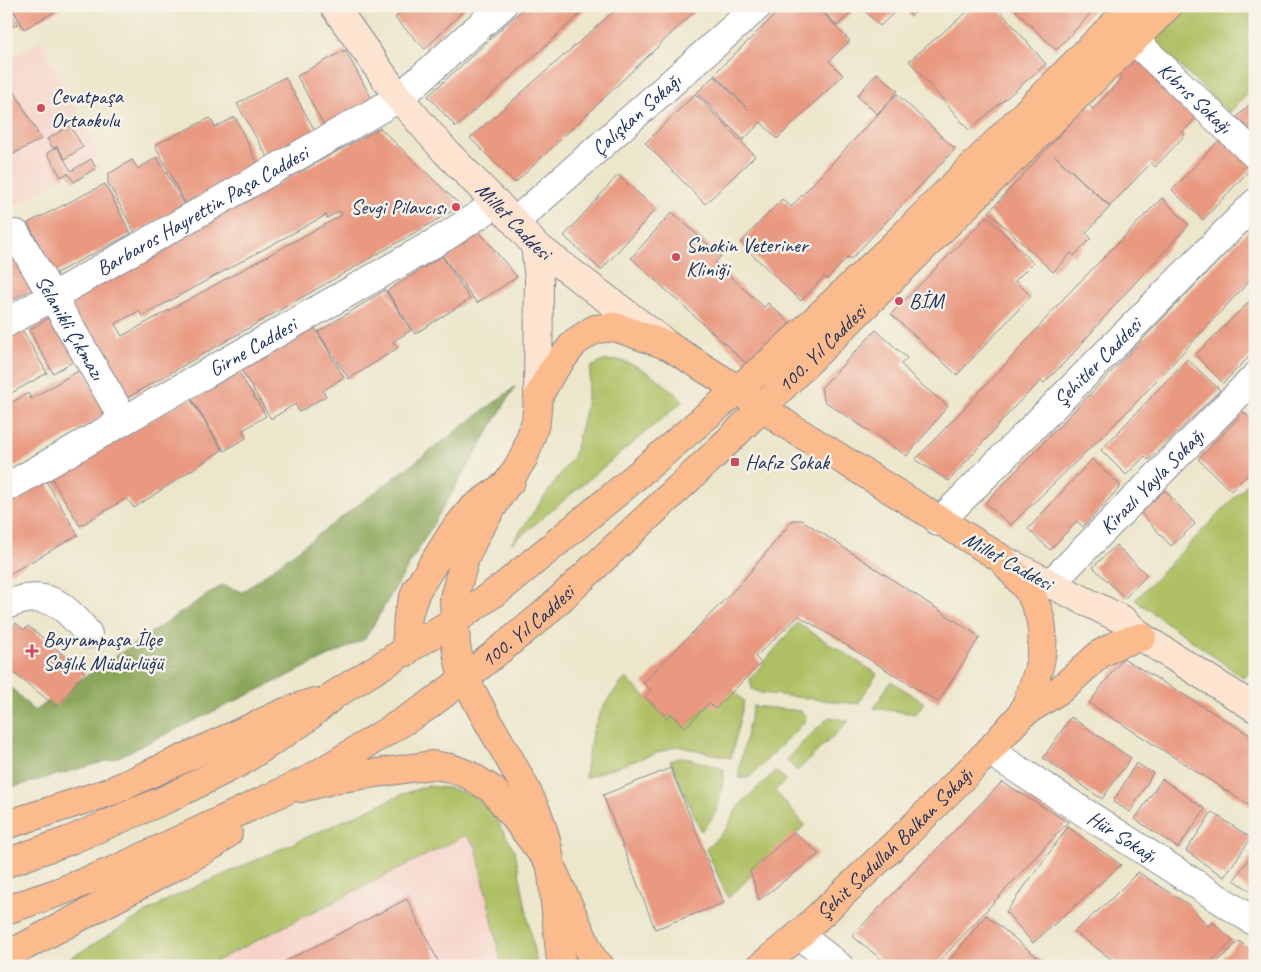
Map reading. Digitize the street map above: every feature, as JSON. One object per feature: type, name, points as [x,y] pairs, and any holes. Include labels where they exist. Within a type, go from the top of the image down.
[{"type":"main road","name":"Millet Caddesi","points":[[334,6],[399,98],[446,152],[535,244],[669,346],[737,389],[762,409],[939,522],[1002,559],[1049,585],[1123,620],[1142,636],[1255,708]]},
{"type":"main road","name":"100. Yıl Caddesi","points":[[264,799],[310,779],[340,762],[439,699],[543,615],[762,409],[1168,6]]},
{"type":"main road","name":"100. Yıl Caddesi","points":[[334,695],[406,652],[504,586],[778,355],[897,242],[1127,8]]},
{"type":"main road","points":[[1127,8],[1134,40]]},
{"type":"main road","points":[[535,244],[539,280],[536,421],[524,457],[511,481],[478,530],[460,571],[454,598],[454,621],[456,646],[465,678],[521,779],[538,817],[549,862],[562,966]]},
{"type":"main road","points":[[538,397],[551,373],[576,342],[595,329],[615,327],[669,346]]},
{"type":"main road","points":[[406,652],[408,615],[416,590],[453,532],[471,510],[511,481]]},
{"type":"main road","name":"Şehit Sadullah Balkan Sokağı","points":[[1002,559],[1028,590],[1041,620],[1044,646],[1036,683],[1022,714]]},
{"type":"main road","name":"Şehit Sadullah Balkan Sokağı","points":[[761,966],[799,935],[894,845],[989,751],[1022,714],[1061,689],[1100,654],[1120,643],[1142,636]]},
{"type":"main road","points":[[6,825],[112,791],[284,713],[334,695]]},
{"type":"main road","points":[[6,863],[68,841],[169,798],[242,761],[302,722],[334,695]]},
{"type":"main road","points":[[6,910],[115,870],[184,839],[264,799],[335,779],[405,767],[432,765],[451,768],[469,775],[493,790],[549,862],[584,942],[592,958],[600,966]]},
{"type":"main road","points":[[6,956],[213,845],[264,799]]},
{"type":"street","name":"Barbaros Hayrettin Paşa Caddesi","points":[[6,323],[399,98],[502,6]]},
{"type":"street","name":"Çalışkan Sokağı","points":[[506,212],[758,6]]},
{"type":"street","name":"Kıbrıs Sokağı","points":[[1134,40],[1255,155]]},
{"type":"street","name":"Şehitler Caddesi","points":[[939,522],[1254,206]]},
{"type":"street","name":"Girne Caddesi","points":[[6,488],[446,237],[506,212]]},
{"type":"street","name":"Selanikli Çıkmazı","points":[[16,234],[124,420]]},
{"type":"street","name":"Kirazlı Yayla Sokağı","points":[[1049,585],[1255,376]]},
{"type":"street","points":[[6,606],[36,598],[53,600],[72,613],[88,634]]},
{"type":"street","name":"Hür Sokağı","points":[[989,751],[1255,922]]},
{"type":"street","points":[[799,935],[839,966]]},
{"type":"shaded area","name":"Cevatpaşa Ortaokulu","points":[[40,41],[100,155],[6,212],[6,61]]},
{"type":"shaded area","points":[[466,835],[476,846],[502,966],[206,966]]},
{"type":"green space","points":[[1184,6],[1255,6],[1255,87],[1229,113],[1152,39]]},
{"type":"green space","points":[[618,360],[636,366],[653,376],[683,401],[511,544],[574,455],[585,411],[591,367],[603,361]]},
{"type":"green space","points":[[515,387],[365,639],[114,759],[6,789],[6,682],[34,711],[222,585],[242,592]]},
{"type":"green space","points":[[1255,476],[1255,667],[1244,678],[1135,600]]},
{"type":"green space","points":[[797,623],[877,674],[858,704],[761,693],[752,689],[750,679]]},
{"type":"green space","points":[[626,678],[667,718],[671,714],[685,728],[709,703],[733,690],[744,701],[731,758],[677,746],[585,778],[595,724],[607,701]]},
{"type":"green space","points":[[891,681],[924,703],[916,714],[874,708]]},
{"type":"green space","points":[[753,706],[801,711],[806,716],[804,722],[749,778],[739,778],[739,768]]},
{"type":"green space","points":[[829,717],[849,721],[797,771],[786,759]]},
{"type":"green space","points":[[682,757],[724,769],[719,803],[713,817],[701,831],[670,761]]},
{"type":"green space","points":[[776,771],[786,780],[775,791],[805,825],[728,898],[706,849],[726,829],[738,806]]},
{"type":"green space","points":[[427,786],[450,788],[473,796],[491,811],[515,851],[537,966],[502,966],[476,847],[466,835],[206,966],[57,966],[169,899],[403,794]]},
{"type":"building","points":[[6,6],[18,24],[6,30]]},
{"type":"building","points":[[11,6],[65,6],[24,29]]},
{"type":"building","points":[[407,6],[468,6],[425,49],[395,18]]},
{"type":"building","points":[[526,6],[589,6],[456,127],[428,96]]},
{"type":"building","points":[[620,6],[693,6],[696,10],[515,183],[470,138]]},
{"type":"building","points":[[784,6],[816,6],[850,41],[829,61],[843,75],[777,139],[761,122],[743,140],[697,93],[714,76],[749,110],[714,74]]},
{"type":"building","points":[[818,6],[853,6],[855,9],[837,26]]},
{"type":"building","points":[[860,6],[901,6],[880,26]]},
{"type":"building","points":[[902,6],[922,6],[911,16]]},
{"type":"building","points":[[974,6],[996,6],[1046,64],[969,130],[909,61]]},
{"type":"building","points":[[1020,6],[1093,6],[1095,9],[1056,50],[1016,11]]},
{"type":"building","points":[[345,50],[372,99],[324,126],[297,76]]},
{"type":"building","points":[[1136,57],[1199,115],[1182,133],[1185,135],[1155,167],[1151,163],[1110,206],[1054,155],[1110,207],[1086,233],[1091,238],[1074,256],[1071,253],[1053,272],[989,212],[1088,104],[1093,109],[1123,77],[1119,74]]},
{"type":"building","points":[[877,73],[898,91],[877,114],[857,96]]},
{"type":"building","points":[[6,76],[41,139],[6,158]]},
{"type":"building","points":[[285,77],[318,136],[271,163],[237,104]]},
{"type":"building","points":[[695,94],[755,156],[705,204],[645,143]]},
{"type":"building","points":[[897,94],[955,149],[851,259],[848,257],[827,279],[824,277],[801,301],[740,243],[782,199],[791,207]]},
{"type":"building","points":[[1255,99],[1255,134],[1237,117]]},
{"type":"building","points":[[235,117],[259,167],[185,203],[155,145],[210,118],[215,127]]},
{"type":"building","points":[[70,126],[83,147],[65,159],[57,146],[53,148],[47,139]]},
{"type":"building","points":[[380,128],[461,206],[120,402],[64,301]],"holes":[[[340,211],[342,215],[122,336],[115,324],[139,311],[142,316],[326,215],[327,218]]]},
{"type":"building","points":[[1223,136],[1255,164],[1203,220],[1172,190]]},
{"type":"building","points":[[57,147],[71,171],[91,159],[96,168],[74,182],[68,173],[61,177],[47,153]]},
{"type":"building","points":[[157,157],[185,205],[135,233],[108,183],[108,174],[132,160],[138,169]]},
{"type":"building","points":[[618,175],[656,209],[601,270],[564,236]]},
{"type":"building","points":[[105,184],[131,234],[54,274],[28,223]]},
{"type":"building","points":[[1162,198],[1189,225],[1122,297],[1071,356],[1044,383],[1041,381],[1015,406],[949,481],[915,460],[1015,354],[1063,299]]},
{"type":"building","points":[[672,212],[721,256],[715,263],[764,307],[768,303],[790,323],[750,367],[631,258]]},
{"type":"building","points":[[987,216],[1033,263],[1015,281],[1031,296],[957,375],[891,314]]},
{"type":"building","points":[[1255,223],[1255,275],[1129,410],[1011,525],[985,503]]},
{"type":"building","points":[[477,229],[517,277],[477,303],[441,254]]},
{"type":"building","points":[[6,237],[35,288],[13,299],[6,286]]},
{"type":"building","points":[[442,256],[470,299],[415,334],[387,291]]},
{"type":"building","points":[[385,290],[411,330],[393,342],[398,348],[349,379],[318,332]]},
{"type":"building","points":[[1255,296],[1255,351],[1223,383],[1195,355]]},
{"type":"building","points":[[54,315],[78,359],[53,373],[29,330]]},
{"type":"building","points":[[313,325],[344,377],[323,391],[326,396],[299,412],[295,404],[271,419],[241,369]]},
{"type":"building","points":[[20,326],[47,373],[6,396],[6,334]]},
{"type":"building","points":[[876,330],[907,358],[901,364],[918,382],[948,406],[907,456],[824,401],[821,388]]},
{"type":"building","points":[[1187,359],[1220,390],[1149,460],[1145,456],[1126,475],[1101,450]]},
{"type":"building","points":[[83,368],[110,412],[6,471],[6,406],[28,393],[31,399]]},
{"type":"building","points":[[238,371],[266,416],[243,430],[246,438],[224,451],[191,398]]},
{"type":"building","points":[[190,398],[222,450],[134,508],[127,498],[80,526],[51,477]]},
{"type":"building","points":[[1244,412],[1255,422],[1255,467],[1231,491],[1198,459]]},
{"type":"building","points":[[1092,459],[1121,486],[1083,527],[1077,521],[1050,550],[1028,529]]},
{"type":"building","points":[[46,481],[78,535],[6,576],[6,504]]},
{"type":"building","points":[[1165,490],[1195,524],[1171,546],[1140,512]]},
{"type":"building","points":[[793,520],[802,520],[980,637],[938,702],[799,616],[755,657],[761,663],[715,709],[709,703],[685,728],[671,714],[667,718],[645,697],[651,690],[643,683],[741,583]]},
{"type":"building","points":[[1116,545],[1147,575],[1125,598],[1093,567]]},
{"type":"building","name":"Bayrampaşa İlçe Sağlık Müdürlüğü","points":[[16,623],[24,630],[28,626],[85,672],[57,707],[6,667],[6,635]]},
{"type":"building","points":[[1123,658],[1255,738],[1255,809],[1089,703]]},
{"type":"building","points":[[1071,717],[1131,758],[1102,799],[1043,758]]},
{"type":"building","points":[[1136,763],[1153,773],[1130,812],[1113,802]]},
{"type":"building","points":[[671,768],[724,903],[655,929],[603,795]]},
{"type":"building","points":[[1162,779],[1205,809],[1178,848],[1135,819]]},
{"type":"building","points":[[1002,782],[1068,822],[935,966],[890,966],[852,936]]},
{"type":"building","points":[[1212,812],[1251,838],[1224,877],[1186,851]]},
{"type":"building","points":[[1068,827],[1121,865],[1033,943],[1006,912]]},
{"type":"building","points":[[794,832],[819,854],[759,900],[750,871]]},
{"type":"building","points":[[1255,850],[1255,894],[1234,880]]},
{"type":"building","points":[[1138,872],[1189,905],[1208,926],[1213,922],[1233,941],[1207,966],[1121,966],[1074,932]]},
{"type":"building","points":[[407,899],[440,965],[276,966]]},
{"type":"building","points":[[986,915],[1046,964],[1045,966],[945,966]]},
{"type":"building","points":[[1239,941],[1255,954],[1255,966],[1213,966]]},
{"type":"place","name":"Cevatpaşa Ortaokulu","points":[[41,108]]},
{"type":"place","name":"Sevgi Pilavcısı","points":[[456,207]]},
{"type":"place","name":"Smokin Veteriner Kliniği","points":[[676,257]]},
{"type":"place","name":"BİM","points":[[899,301]]},
{"type":"place","name":"Hafız Sokak","points":[[735,462]]},
{"type":"place","name":"Bayrampaşa İlçe Sağlık Müdürlüğü","points":[[32,651]]}]
